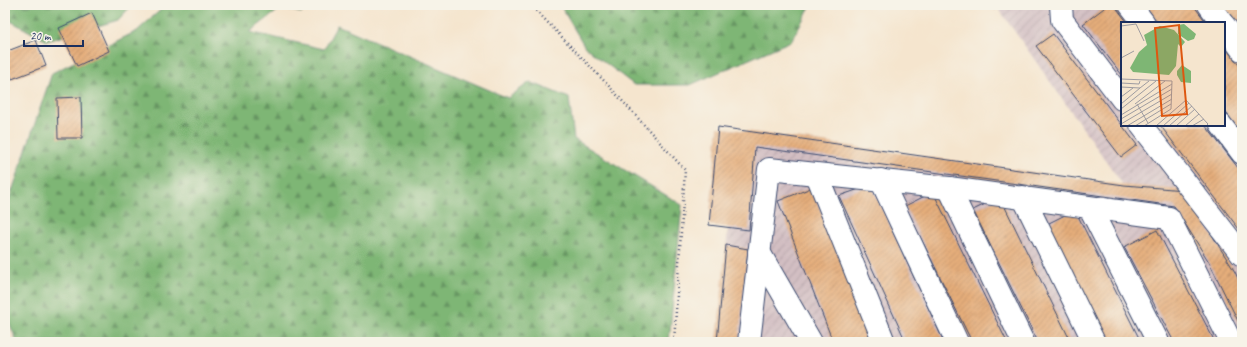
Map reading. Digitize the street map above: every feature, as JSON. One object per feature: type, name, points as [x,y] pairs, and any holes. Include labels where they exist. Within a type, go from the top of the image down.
[{"type":"lane","points":[[1061,5],[1062,20],[1121,99]]},
{"type":"lane","points":[[1130,5],[1143,22]]},
{"type":"lane","points":[[1209,5],[1221,22]]},
{"type":"lane","points":[[1225,27],[1242,50]]},
{"type":"lane","points":[[1142,126],[1242,255]]},
{"type":"lane","points":[[1222,126],[1242,153]]},
{"type":"lane","points":[[749,342],[769,169],[817,175],[881,180],[1023,197],[1090,208],[1169,218],[1231,342]]},
{"type":"lane","points":[[817,175],[884,342]]},
{"type":"lane","points":[[881,180],[957,342]]},
{"type":"lane","points":[[949,188],[1024,342]]},
{"type":"lane","points":[[1023,197],[1094,342]]},
{"type":"lane","points":[[1090,208],[1158,342]]},
{"type":"lane","points":[[759,252],[811,342]]},
{"type":"path","points":[[531,5],[607,84],[685,170],[674,342]]},
{"type":"shaded area","points":[[996,5],[1242,5],[1242,342],[717,342],[728,227],[709,225],[718,127],[1123,185]]},
{"type":"green space","points":[[5,5],[132,5],[118,20],[47,41],[5,18]]},
{"type":"green space","points":[[166,5],[306,5],[302,13],[281,8],[250,32],[324,49],[337,25],[508,98],[530,82],[569,98],[574,139],[682,205],[669,342],[17,342],[5,312],[5,212],[52,73],[137,31]]},
{"type":"green space","points":[[560,5],[811,5],[791,41],[690,85],[634,85],[585,47]]},
{"type":"building","points":[[990,5],[1000,5],[994,10]]},
{"type":"building","points":[[1108,5],[1114,5],[1127,22],[1121,22],[1121,74],[1083,24]]},
{"type":"building","points":[[1145,5],[1193,5],[1206,22],[1157,22]]},
{"type":"building","points":[[1219,5],[1242,5],[1242,36]]},
{"type":"building","points":[[92,13],[109,51],[77,66],[59,28]]},
{"type":"building","points":[[1053,34],[1121,124],[1121,126],[1123,126],[1137,145],[1121,157],[1036,46]]},
{"type":"building","points":[[36,40],[46,66],[12,79],[5,60],[5,52]]},
{"type":"building","points":[[1225,47],[1242,69],[1242,134],[1225,111]]},
{"type":"building","points":[[81,97],[82,138],[58,138],[57,98]]},
{"type":"building","points":[[1161,126],[1206,126],[1242,173],[1242,233]]},
{"type":"building","points":[[718,127],[1124,185],[1184,190],[1235,272],[1242,287],[1242,329],[1209,262],[1174,206],[755,147],[749,230],[709,225]]},
{"type":"building","points":[[871,185],[944,342],[906,342],[839,196]]},
{"type":"building","points":[[811,188],[876,342],[833,342],[778,201]]},
{"type":"building","points":[[933,192],[1007,342],[972,342],[905,206]]},
{"type":"building","points":[[1000,197],[1071,342],[1038,342],[973,210]]},
{"type":"building","points":[[1075,210],[1141,342],[1104,342],[1045,225]]},
{"type":"building","points":[[1157,230],[1215,342],[1174,342],[1124,247]]},
{"type":"building","points":[[726,245],[748,249],[739,342],[717,342]]}]
